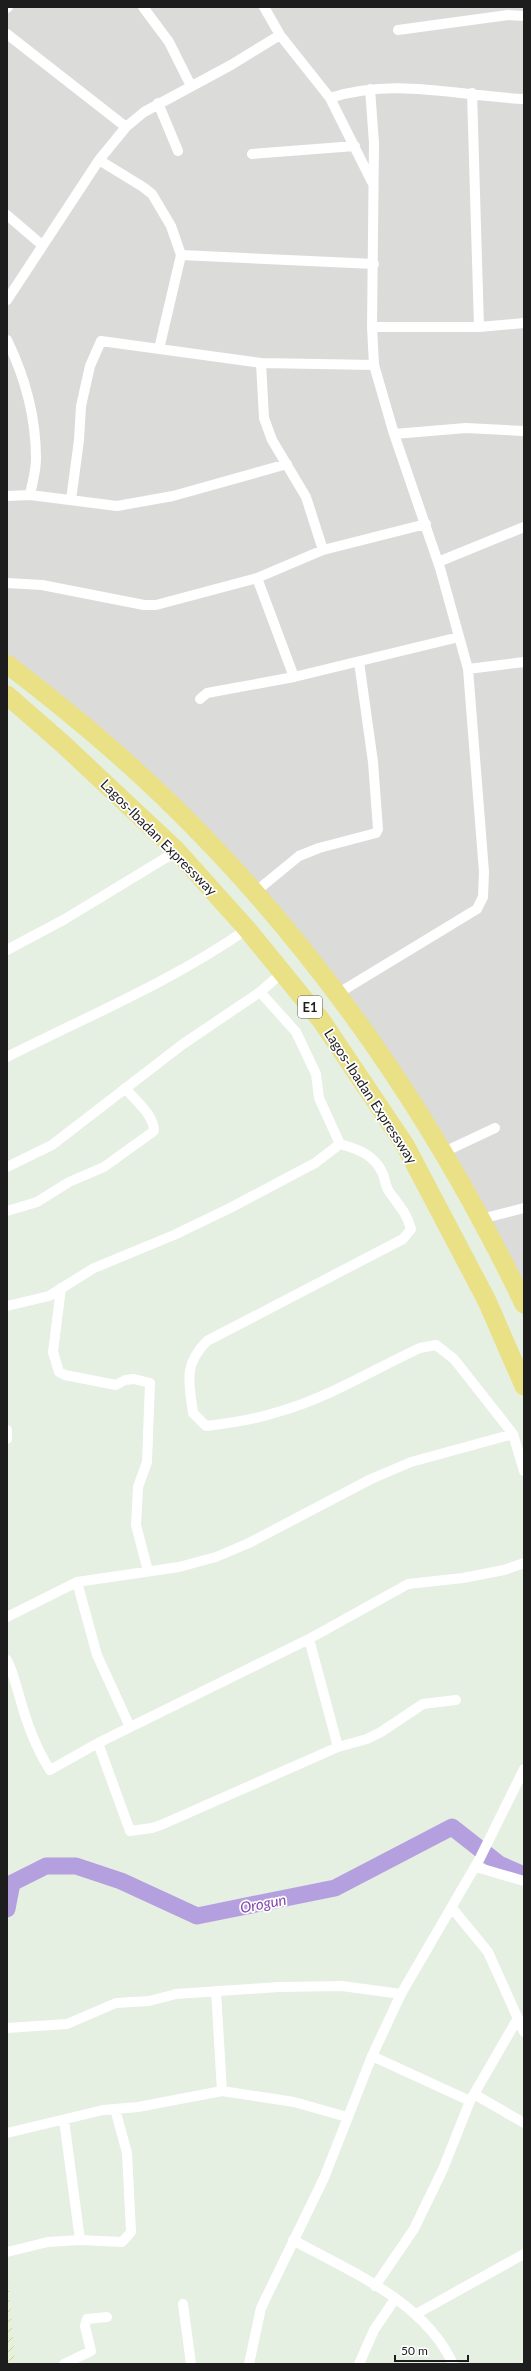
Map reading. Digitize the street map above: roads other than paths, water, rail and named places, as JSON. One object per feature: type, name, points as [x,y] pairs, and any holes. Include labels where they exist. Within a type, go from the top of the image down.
[{"type":"highway","name":"Lagos-Ibadan Expressway","points":[[7,664],[101,739],[167,800],[254,894],[337,994],[388,1064],[444,1152],[482,1219],[524,1304]]},
{"type":"highway","name":"Lagos-Ibadan Expressway","points":[[7,694],[53,734],[177,851],[248,929],[321,1020],[405,1144],[487,1301],[524,1386]]},
{"type":"street","points":[[143,7],[169,42],[191,86]]},
{"type":"street","points":[[264,7],[280,35],[330,98],[373,183]]},
{"type":"street","points":[[398,30],[507,11],[524,16]]},
{"type":"street","points":[[7,34],[126,127]]},
{"type":"street","points":[[7,300],[99,160],[126,127],[158,103],[231,65],[280,35]]},
{"type":"street","points":[[330,98],[370,89],[427,88],[524,99]]},
{"type":"street","points":[[337,994],[481,905],[484,872],[468,669],[438,562],[394,434],[374,366],[372,327],[374,264],[374,143],[370,89]]},
{"type":"street","points":[[472,93],[479,327]]},
{"type":"street","points":[[158,103],[178,151]]},
{"type":"street","points":[[252,154],[355,146]]},
{"type":"street","points":[[99,160],[144,186],[152,194],[171,226],[181,255],[159,349]]},
{"type":"street","points":[[7,215],[42,245]]},
{"type":"street","points":[[181,255],[374,264]]},
{"type":"street","points":[[372,327],[479,327],[524,323]]},
{"type":"street","points":[[7,340],[25,381],[34,427],[36,460],[30,495]]},
{"type":"street","points":[[71,500],[79,440],[81,406],[90,366],[101,341],[260,363],[374,366]]},
{"type":"street","points":[[260,363],[264,418],[272,440],[306,497],[323,550]]},
{"type":"street","points":[[394,434],[466,428],[524,431]]},
{"type":"street","points":[[7,496],[30,495],[117,506],[173,496],[287,464]]},
{"type":"street","points":[[7,583],[42,585],[144,605],[156,605],[257,578],[323,550],[426,524]]},
{"type":"street","points":[[438,562],[524,527]]},
{"type":"street","points":[[257,578],[294,677]]},
{"type":"street","points":[[200,699],[207,693],[294,677],[459,638]]},
{"type":"street","points":[[254,894],[298,856],[319,848],[376,833],[378,829],[373,762],[359,662]]},
{"type":"street","points":[[468,669],[524,662]]},
{"type":"street","points":[[7,950],[65,919],[177,851]]},
{"type":"street","points":[[7,1057],[162,981],[221,948],[248,929]]},
{"type":"street","points":[[7,1167],[52,1145],[183,1044],[260,992],[283,972]]},
{"type":"street","points":[[260,992],[296,1032],[316,1074],[319,1098],[340,1144],[358,1149],[373,1159],[381,1170],[388,1188],[407,1215],[411,1229],[403,1239],[207,1341],[195,1353],[189,1370],[193,1413],[206,1426],[246,1421],[282,1411],[326,1393],[420,1348],[436,1345],[454,1360],[513,1434],[524,1471]]},
{"type":"street","points":[[7,1211],[37,1202],[69,1182],[104,1167],[154,1131],[154,1124],[125,1088]]},
{"type":"street","points":[[444,1152],[495,1128]]},
{"type":"street","points":[[7,1306],[50,1296],[94,1268],[174,1235],[230,1208],[315,1163],[340,1144]]},
{"type":"street","points":[[482,1219],[524,1208]]},
{"type":"street","points":[[61,1288],[53,1352],[59,1372],[65,1375],[116,1385],[125,1380],[134,1379],[150,1383],[147,1462],[138,1487],[136,1525],[148,1571]]},
{"type":"street","points":[[7,1430],[7,1439]]},
{"type":"street","points":[[7,1617],[77,1582],[179,1566],[216,1557],[249,1543],[371,1479],[411,1462],[513,1434]]},
{"type":"street","points":[[7,1660],[15,1675],[32,1737],[50,1770],[98,1743],[309,1640],[408,1584],[463,1578],[504,1570],[524,1563]]},
{"type":"street","points":[[77,1582],[97,1655],[130,1727]]},
{"type":"street","points":[[309,1640],[338,1747]]},
{"type":"street","points":[[98,1743],[130,1831],[152,1828],[338,1747],[367,1739],[382,1732],[423,1704],[456,1700]]},
{"type":"street","points":[[249,2364],[261,2308],[324,2178],[372,2056],[401,1994],[478,1862],[524,1769]]},
{"type":"street","points":[[478,1862],[524,1881]]},
{"type":"street","points":[[452,1908],[488,1952],[524,2032]]},
{"type":"street","points":[[7,2028],[67,2024],[116,2003],[216,1991],[342,1986],[401,1994]]},
{"type":"street","points":[[216,1991],[222,2091]]},
{"type":"street","points":[[375,2286],[414,2229],[443,2169],[472,2098],[518,2018]]},
{"type":"street","points":[[372,2056],[472,2098],[524,2123]]},
{"type":"street","points":[[7,2133],[103,2110],[222,2091],[294,2102],[347,2117]]},
{"type":"street","points":[[7,2252],[48,2242],[80,2240],[122,2242],[131,2232],[127,2153],[115,2109]]},
{"type":"street","points":[[64,2120],[80,2240]]},
{"type":"street","points":[[293,2240],[375,2286],[416,2314],[447,2352],[453,2364]]},
{"type":"street","points":[[416,2314],[524,2254]]},
{"type":"street","points":[[359,2364],[374,2330],[395,2299]]},
{"type":"street","points":[[183,2304],[191,2364]]},
{"type":"street","points":[[64,2364],[92,2351],[85,2326],[87,2319],[107,2317]]},
{"type":"waterway","name":"Orogun","points":[[7,1909],[12,1883],[46,1866],[76,1866],[121,1881],[197,1916],[335,1888],[452,1827],[499,1864],[524,1875]]}]
